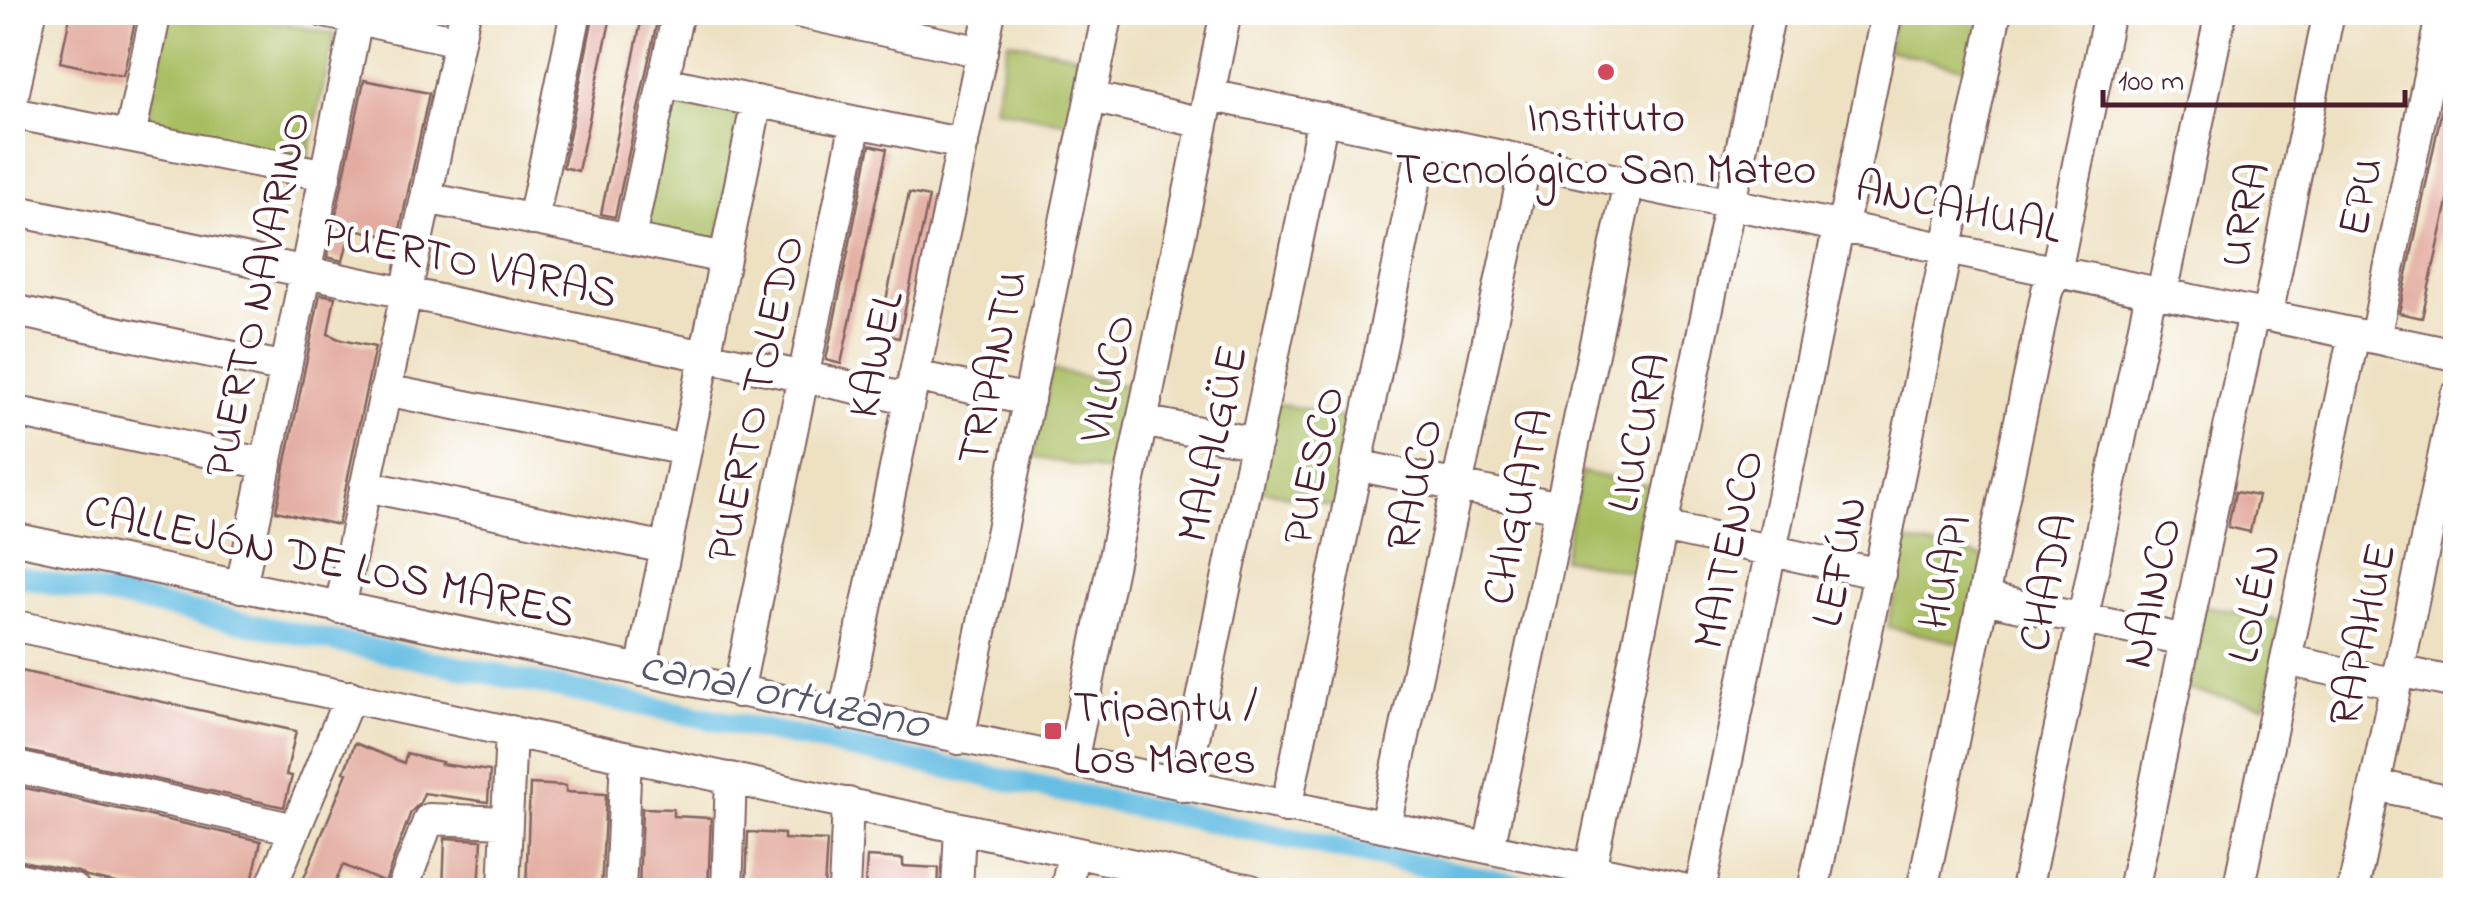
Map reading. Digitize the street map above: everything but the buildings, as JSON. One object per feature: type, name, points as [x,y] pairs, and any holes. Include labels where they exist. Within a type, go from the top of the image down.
[{"type":"street","points":[[130,136],[156,12]]},
{"type":"street","points":[[324,12],[358,20],[462,26],[340,608]]},
{"type":"street","points":[[533,220],[576,12]]},
{"type":"street","points":[[630,238],[678,12]]},
{"type":"street","points":[[798,12],[982,52]]},
{"type":"street","name":"KAWEL","points":[[844,714],[990,12]]},
{"type":"street","name":"TRIPANTU","points":[[960,739],[1108,12]]},
{"type":"street","name":"VILUCO","points":[[1072,762],[1226,12]]},
{"type":"street","name":"LIUCURA","points":[[1590,870],[1770,12]]},
{"type":"street","name":"MAITENCO","points":[[1700,890],[1839,226],[1846,210],[1888,12]]},
{"type":"street","name":"LEFÚN","points":[[1813,890],[1996,12]]},
{"type":"street","name":"HUAPI","points":[[1922,890],[2109,12]]},
{"type":"street","name":"CHADA","points":[[2026,890],[2083,619],[2221,12]]},
{"type":"street","name":"URRA","points":[[2260,314],[2329,12]]},
{"type":"street","name":"EPU","points":[[2364,336],[2442,12]]},
{"type":"street","name":"PUERTO NAVARINO","points":[[242,587],[358,20]]},
{"type":"street","points":[[12,101],[23,27]]},
{"type":"street","points":[[663,82],[963,144]]},
{"type":"street","name":"ANCAHUAL","points":[[1091,97],[1323,118],[2456,355]]},
{"type":"street","points":[[641,671],[757,101]]},
{"type":"street","points":[[12,112],[326,176]]},
{"type":"street","name":"MALALGÜE","points":[[1184,786],[1323,118]]},
{"type":"street","name":"PUERTO TOLEDO","points":[[738,692],[856,122]]},
{"type":"street","name":"PUESCO","points":[[1286,808],[1424,140]]},
{"type":"street","name":"RAUCO","points":[[1385,826],[1526,161]]},
{"type":"street","name":"CHIGUATA","points":[[1488,848],[1629,182]]},
{"type":"street","points":[[426,198],[725,258]]},
{"type":"street","name":"PUERTO VARAS","points":[[12,210],[804,376],[1029,400]]},
{"type":"street","points":[[12,310],[286,368]]},
{"type":"street","name":"NAINCO","points":[[2132,890],[2260,314]]},
{"type":"street","name":"LOLÉN","points":[[2238,890],[2286,660],[2364,336]]},
{"type":"street","points":[[386,390],[686,450]]},
{"type":"street","name":"RAPAHUE","points":[[2353,890],[2456,396]]},
{"type":"street","points":[[12,411],[266,464]]},
{"type":"street","points":[[1142,421],[1256,443]]},
{"type":"street","points":[[1356,465],[1560,507]]},
{"type":"street","points":[[366,486],[666,548]]},
{"type":"street","points":[[1662,527],[1880,574]]},
{"type":"street","name":"CALLEJÓN DE LOS MARES","points":[[12,538],[1686,890]]},
{"type":"street","points":[[1983,598],[2185,640]]},
{"type":"street","points":[[12,625],[1073,852],[1183,883],[1251,890]]},
{"type":"street","points":[[2286,660],[2456,683]]},
{"type":"street","points":[[270,890],[350,696]]},
{"type":"street","points":[[504,890],[511,731]]},
{"type":"street","points":[[620,890],[626,756]]},
{"type":"street","points":[[12,766],[295,828]]},
{"type":"street","points":[[727,890],[731,778]]},
{"type":"street","points":[[2375,785],[2456,802]]},
{"type":"street","points":[[844,890],[848,803]]},
{"type":"street","points":[[402,890],[429,818],[507,822]]},
{"type":"street","points":[[958,890],[960,828]]},
{"type":"street","points":[[1066,890],[1073,852]]},
{"type":"street","points":[[12,877],[74,890]]},
{"type":"green space","points":[[169,13],[237,13],[335,34],[307,162],[144,126]]},
{"type":"green space","points":[[1896,13],[1986,13],[1972,70],[1887,50]]},
{"type":"green space","points":[[1008,41],[1091,58],[1078,125],[994,108]]},
{"type":"green space","points":[[671,95],[746,111],[717,245],[642,229]]},
{"type":"green space","points":[[1051,370],[1133,387],[1115,473],[1033,457]]},
{"type":"green space","points":[[1275,403],[1356,420],[1337,507],[1257,489]]},
{"type":"green space","points":[[1581,472],[1662,488],[1644,575],[1563,558]]},
{"type":"green space","points":[[1906,541],[1987,558],[1968,645],[1888,627]]},
{"type":"green space","points":[[2202,605],[2282,621],[2265,705],[2184,689]]},
{"type":"waterway","name":"canal ortuzano","points":[[12,575],[1540,890]]},
{"type":"place","name":"Instituto Tecnológico San Mateo","points":[[1606,72]]},
{"type":"place","name":"Tripantu / Los Mares","points":[[1053,731]]}]
